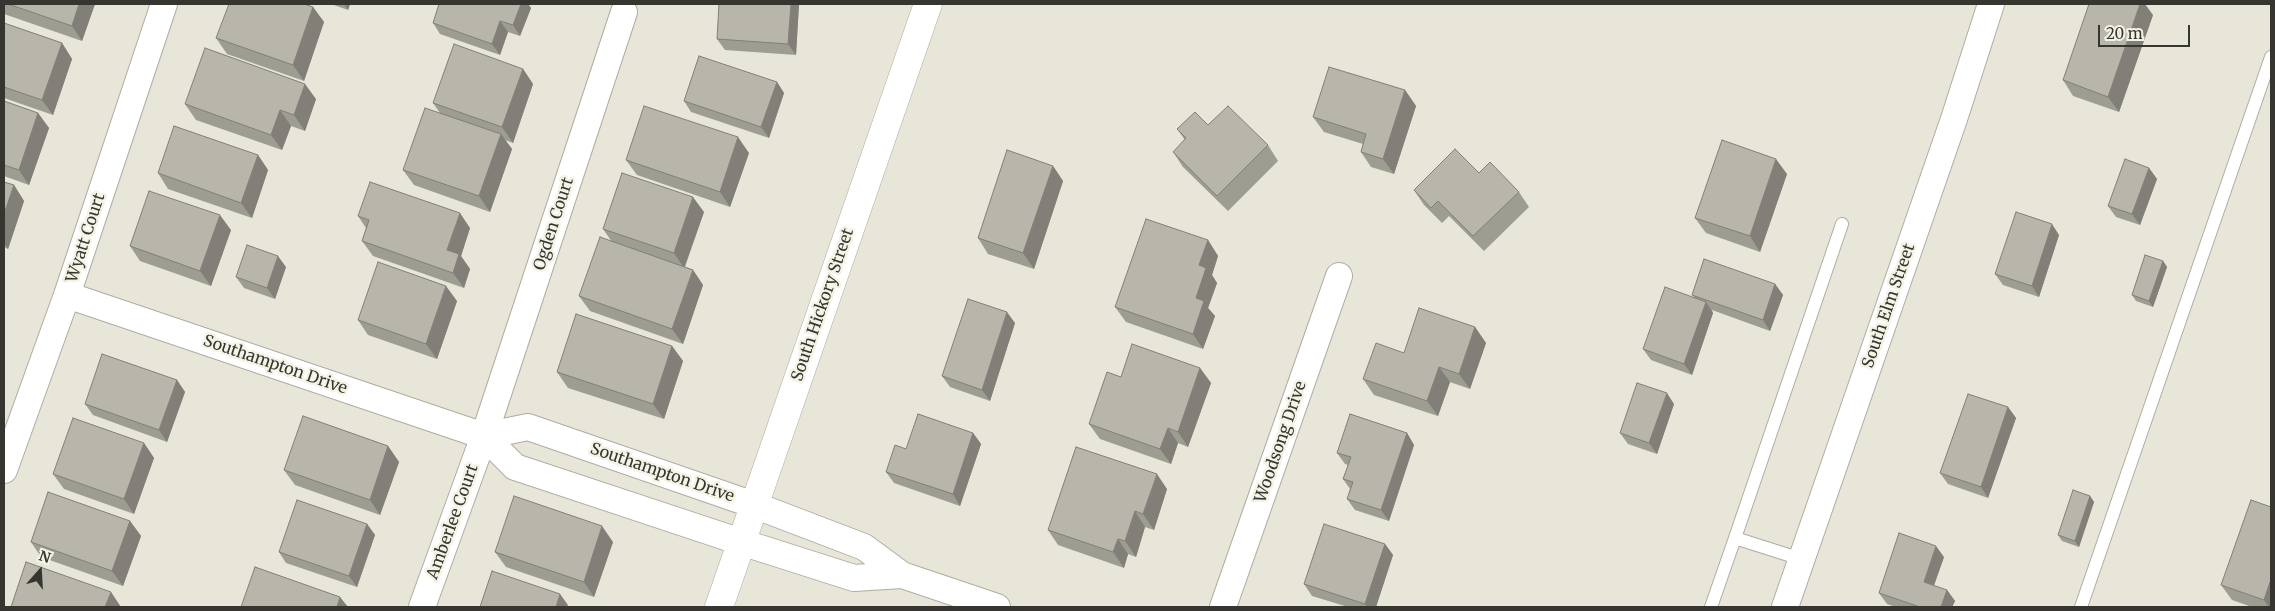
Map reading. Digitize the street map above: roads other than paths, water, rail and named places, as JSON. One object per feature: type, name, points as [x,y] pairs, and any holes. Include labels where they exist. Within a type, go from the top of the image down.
[{"type":"street","name":"Wyatt Court","points":[[4,470],[66,295],[164,4]]},
{"type":"street","name":"South Hickory Street","points":[[719,607],[928,4]]},
{"type":"street","name":"South Elm Street","points":[[1784,607],[1954,119],[1991,4]]},
{"type":"street","name":"Ogden Court","points":[[484,436],[624,12]]},
{"type":"street","name":"Woodsong Drive","points":[[1223,607],[1339,276]]},
{"type":"street","name":"Southampton Drive","points":[[66,295],[484,436],[515,467],[854,578],[902,575]]},
{"type":"street","name":"Southampton Drive","points":[[484,436],[528,427],[754,505],[864,547],[902,575]]},
{"type":"street","name":"Amberlee Court","points":[[422,607],[484,436]]},
{"type":"street","points":[[902,575],[997,607]]},
{"type":"lane","points":[[2081,607],[2271,57]]},
{"type":"lane","points":[[1711,607],[1842,224]]},
{"type":"lane","points":[[1735,538],[1800,559]]}]
